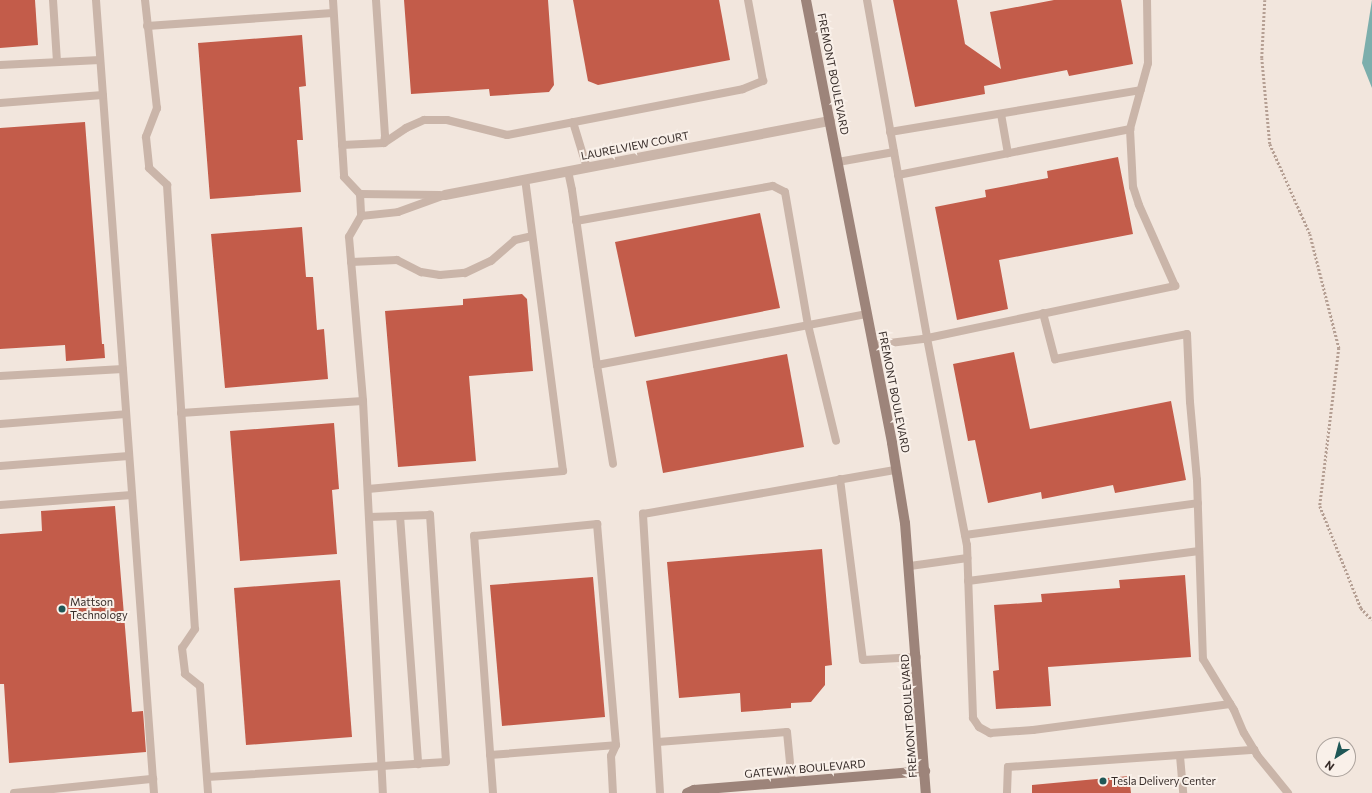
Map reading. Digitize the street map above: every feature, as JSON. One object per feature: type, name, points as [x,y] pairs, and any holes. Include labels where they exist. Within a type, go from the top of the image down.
[{"type":"main road","name":"FREMONT BOULEVARD","points":[[806,0],[896,470],[910,566],[926,793]]},
{"type":"main road","name":"GATEWAY BOULEVARD","points":[[692,792],[925,771]]},
{"type":"street","name":"LAURELVIEW COURT","points":[[445,195],[830,121]]},
{"type":"lane","points":[[53,0],[57,62]]},
{"type":"lane","points":[[96,0],[154,793]]},
{"type":"lane","points":[[145,0],[157,108],[146,137],[149,168],[167,185],[195,629],[182,648],[186,674],[200,686],[208,793]]},
{"type":"lane","points":[[333,0],[344,177],[360,194],[361,216],[349,237],[363,401],[383,793]]},
{"type":"lane","points":[[376,0],[385,136],[384,144]]},
{"type":"lane","points":[[342,145],[384,144],[406,128],[424,120],[447,120],[507,135],[743,89],[763,81],[748,0]]},
{"type":"lane","points":[[867,0],[927,338],[965,535],[973,718],[979,727],[990,733],[1033,730],[1230,704]]},
{"type":"lane","points":[[873,345],[927,338],[1175,286],[1139,206],[1133,187],[1130,129],[1148,63],[1147,0]]},
{"type":"lane","points":[[147,26],[334,13]]},
{"type":"lane","points":[[0,65],[100,60]]},
{"type":"lane","points":[[890,132],[1141,90]]},
{"type":"lane","points":[[0,103],[103,95]]},
{"type":"lane","points":[[1001,114],[1008,153]]},
{"type":"lane","points":[[573,122],[587,168]]},
{"type":"lane","points":[[898,175],[1130,129]]},
{"type":"lane","points":[[838,162],[894,152]]},
{"type":"lane","points":[[568,172],[613,464]]},
{"type":"lane","points":[[368,489],[563,471],[525,180]]},
{"type":"lane","points":[[576,221],[773,186],[785,192],[808,325],[836,441]]},
{"type":"lane","points":[[360,194],[445,195]]},
{"type":"lane","points":[[361,216],[398,212],[445,195]]},
{"type":"lane","points":[[351,262],[397,260],[421,272],[440,275],[465,273],[491,260],[515,240],[532,236]]},
{"type":"lane","points":[[1043,313],[1055,360],[1187,334],[1190,402],[1198,503],[1203,659],[1230,704],[1254,750],[1288,793]]},
{"type":"lane","points":[[598,365],[867,314]]},
{"type":"lane","points":[[0,376],[123,368]]},
{"type":"lane","points":[[181,413],[363,401]]},
{"type":"lane","points":[[0,424],[126,414]]},
{"type":"lane","points":[[0,466],[129,456]]},
{"type":"lane","points":[[660,793],[643,514],[896,470]]},
{"type":"lane","points":[[840,479],[863,660],[917,657]]},
{"type":"lane","points":[[0,505],[132,495]]},
{"type":"lane","points":[[965,535],[1198,503]]},
{"type":"lane","points":[[207,777],[446,762],[430,515],[369,517]]},
{"type":"lane","points":[[400,516],[418,764]]},
{"type":"lane","points":[[493,793],[474,536],[597,524],[616,745],[611,756],[613,793]]},
{"type":"lane","points":[[968,581],[1199,551]]},
{"type":"lane","points":[[910,566],[967,558]]},
{"type":"lane","points":[[658,742],[787,732],[792,783]]},
{"type":"lane","points":[[490,755],[616,745]]},
{"type":"lane","points":[[1007,793],[1008,767],[1254,750]]},
{"type":"lane","points":[[1180,756],[1183,793]]},
{"type":"lane","points":[[14,793],[153,779]]},
{"type":"path","points":[[1265,0],[1262,58],[1270,144],[1310,234],[1339,348],[1320,506],[1361,608],[1372,620]]},
{"type":"water","points":[[1372,0],[1372,88],[1362,63]]},
{"type":"building","points":[[0,0],[35,0],[38,45],[0,48]]},
{"type":"building","points":[[404,0],[548,0],[554,85],[549,92],[490,96],[489,89],[411,94]]},
{"type":"building","points":[[573,0],[719,0],[730,60],[598,85],[588,81]]},
{"type":"building","points":[[893,0],[957,0],[965,44],[1001,69],[990,12],[1054,0],[1121,0],[1133,64],[1069,76],[1067,70],[984,86],[985,94],[915,107]]},
{"type":"building","points":[[302,35],[306,86],[299,87],[303,140],[297,140],[301,192],[210,199],[198,43]]},
{"type":"building","points":[[85,122],[102,344],[104,344],[105,358],[66,361],[65,345],[0,349],[0,128]]},
{"type":"building","points":[[1118,157],[1133,234],[999,260],[1008,309],[957,320],[935,207],[986,197],[985,190],[1048,178],[1047,171]]},
{"type":"building","points":[[760,213],[780,308],[635,337],[615,242]]},
{"type":"building","points":[[302,227],[306,277],[313,277],[317,330],[324,329],[328,379],[225,388],[211,234]]},
{"type":"building","points":[[522,294],[527,299],[533,371],[469,376],[476,461],[398,467],[385,311],[463,305],[463,299]]},
{"type":"building","points":[[1014,352],[1030,429],[1171,401],[1186,480],[1115,493],[1113,485],[1042,499],[1041,492],[988,503],[975,440],[968,441],[953,364]]},
{"type":"building","points":[[787,354],[804,447],[663,473],[646,381]]},
{"type":"building","points":[[334,423],[339,489],[332,490],[337,554],[240,561],[230,431]]},
{"type":"building","name":"Mattson Technology","points":[[115,506],[132,712],[143,711],[146,752],[9,763],[4,684],[0,684],[0,534],[42,531],[41,511]]},
{"type":"building","points":[[822,549],[832,665],[825,666],[825,685],[811,702],[791,703],[791,708],[741,712],[740,693],[679,698],[667,562]]},
{"type":"building","points":[[1185,575],[1191,657],[1048,667],[1051,706],[996,709],[993,671],[999,670],[994,605],[1042,602],[1041,594],[1120,588],[1119,580]]},
{"type":"building","points":[[593,577],[605,717],[502,726],[490,585]]},
{"type":"building","points":[[340,580],[352,737],[246,745],[234,588]]},
{"type":"building","name":"Tesla Delivery Center","points":[[1129,776],[1131,793],[1032,793],[1032,785]]},
{"type":"place","name":"Mattson Technology","points":[[62,609]]},
{"type":"place","name":"Tesla Delivery Center","points":[[1103,781]]}]
